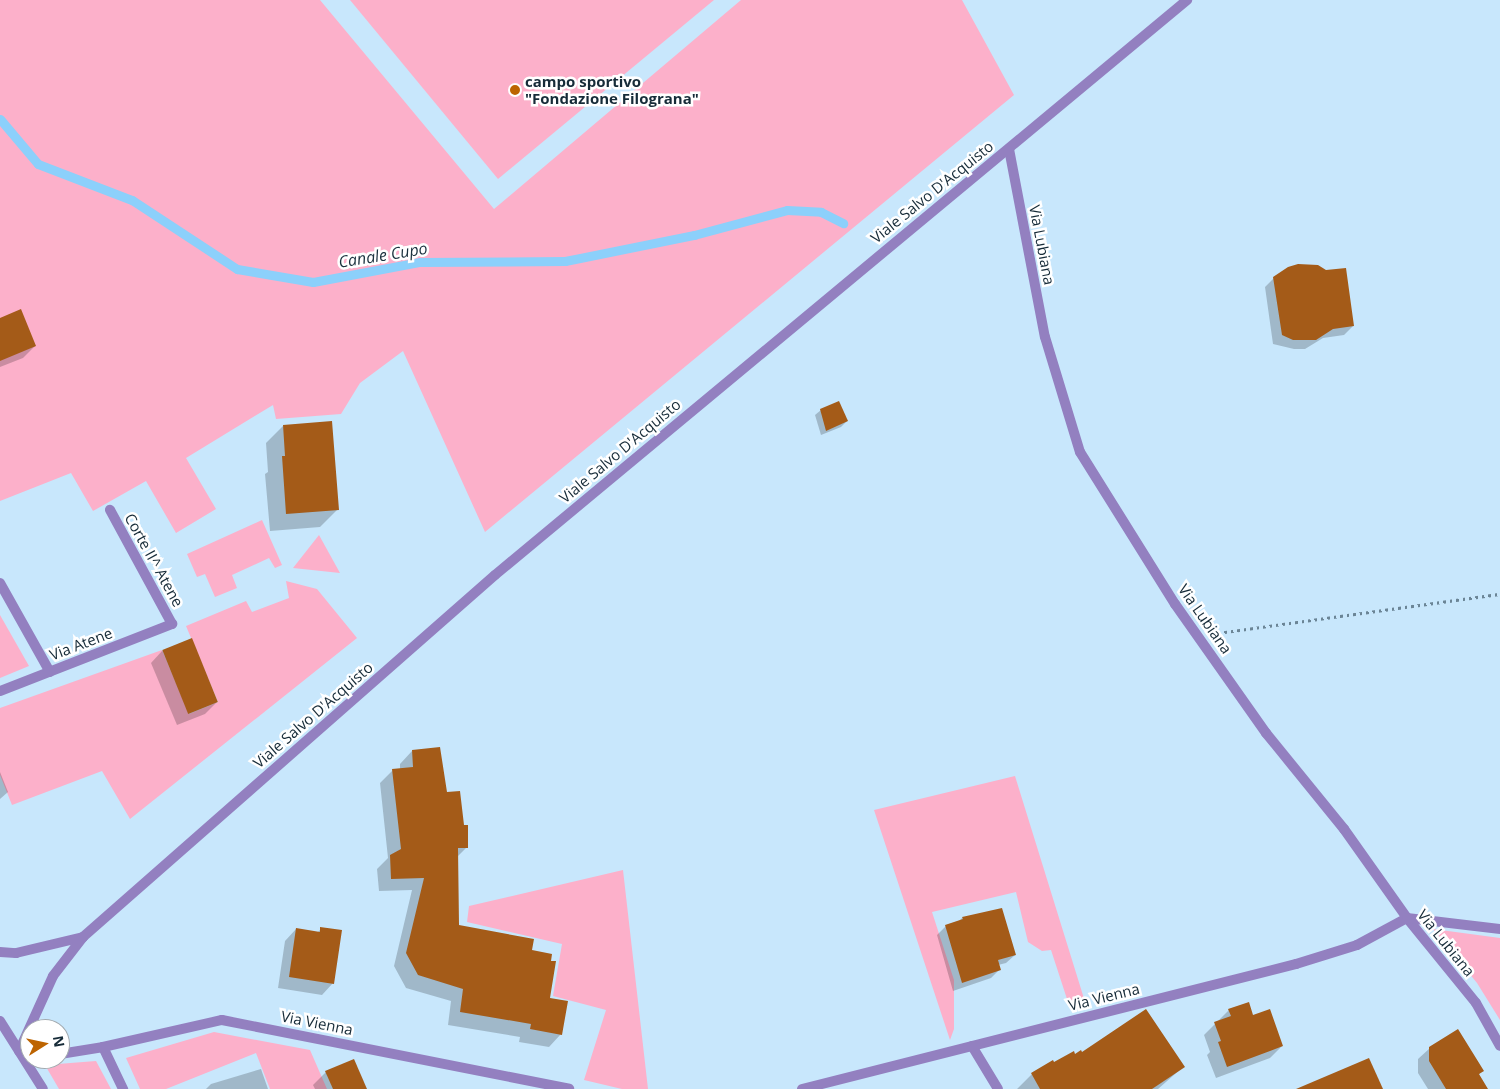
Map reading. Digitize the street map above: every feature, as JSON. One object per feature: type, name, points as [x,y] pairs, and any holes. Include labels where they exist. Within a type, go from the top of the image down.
[{"type":"street","name":"Viale Salvo D'Acquisto","points":[[38,1019],[53,976],[83,937],[495,575],[1187,0]]},
{"type":"street","name":"Via Lubiana","points":[[1009,149],[1045,337],[1080,452],[1154,572],[1198,636],[1266,732],[1344,830],[1407,918],[1476,1004],[1500,1046]]},
{"type":"street","name":"Corte II^ Atene","points":[[110,510],[172,624]]},
{"type":"street","points":[[0,583],[50,672]]},
{"type":"street","name":"Via Atene","points":[[0,691],[172,624]]},
{"type":"street","points":[[1407,918],[1500,929]]},
{"type":"street","name":"Via Vienna","points":[[802,1089],[1296,964],[1357,945],[1407,918]]},
{"type":"street","name":"Viale Salvo D'Acquisto","points":[[0,952],[16,953],[83,937]]},
{"type":"street","name":"Via Vienna","points":[[70,1052],[103,1047],[222,1020],[569,1089]]},
{"type":"street","points":[[0,1021],[20,1049]]},
{"type":"street","points":[[972,1046],[998,1089]]},
{"type":"street","points":[[103,1047],[123,1089]]},
{"type":"street","points":[[32,1069],[43,1089]]},
{"type":"path","points":[[1198,636],[1500,594]]},
{"type":"shaded area","points":[[0,0],[320,0],[494,209],[741,0],[962,0],[1014,95],[485,532],[403,351],[360,383],[341,414],[276,419],[273,405],[186,458],[216,509],[176,533],[146,481],[93,511],[71,473],[0,501]]},
{"type":"shaded area","name":"campo sportivo \"Fondazione Filograna\"","points":[[350,0],[714,0],[498,179]]},
{"type":"shaded area","points":[[262,520],[282,565],[275,568],[269,558],[232,575],[237,588],[215,597],[205,574],[197,577],[187,554]]},
{"type":"shaded area","points":[[319,535],[340,573],[293,568]]},
{"type":"shaded area","points":[[286,581],[317,589],[357,638],[130,819],[102,771],[12,805],[0,775],[0,708],[162,650],[189,714],[218,702],[186,626],[246,601],[252,612],[289,598]]},
{"type":"shaded area","points":[[0,615],[29,666],[0,678]]},
{"type":"shaded area","points":[[1015,776],[1086,1005],[1067,999],[1051,950],[1042,951],[1028,942],[1016,892],[932,912],[954,980],[954,1029],[950,1040],[874,810]]},
{"type":"shaded area","points":[[623,870],[648,1089],[622,1089],[584,1080],[606,1010],[553,996],[562,944],[467,922],[469,906]]},
{"type":"shaded area","points":[[1433,929],[1500,938],[1500,1020],[1477,983]]},
{"type":"shaded area","points":[[214,1032],[310,1050],[327,1089],[270,1089],[256,1053],[166,1089],[140,1089],[126,1058]]},
{"type":"shaded area","points":[[96,1061],[111,1089],[59,1089],[47,1069],[70,1069],[70,1063]]},
{"type":"building","points":[[1298,264],[1318,265],[1326,270],[1346,268],[1354,326],[1333,329],[1316,340],[1293,340],[1282,335],[1273,277],[1288,267]]},
{"type":"building","points":[[21,309],[36,346],[0,361],[0,318]]},
{"type":"building","points":[[839,401],[848,421],[826,431],[820,409]]},
{"type":"building","points":[[332,421],[339,510],[286,514],[282,456],[285,456],[283,425]]},
{"type":"building","points":[[192,638],[218,702],[188,714],[162,650]]},
{"type":"building","points":[[440,747],[447,792],[460,791],[464,825],[468,825],[468,848],[458,848],[459,925],[534,939],[532,950],[552,954],[551,961],[556,961],[550,998],[568,1001],[562,1035],[530,1029],[531,1024],[460,1012],[463,989],[418,975],[406,953],[424,878],[391,879],[390,855],[401,849],[392,769],[413,767],[412,750]]},
{"type":"building","points":[[1002,908],[1016,955],[998,960],[1001,970],[962,983],[945,925],[963,919],[962,917]]},
{"type":"building","points":[[320,927],[342,930],[334,984],[289,977],[296,928],[320,932]]},
{"type":"building","points":[[1249,1002],[1253,1015],[1270,1009],[1283,1046],[1227,1067],[1218,1042],[1221,1041],[1214,1022],[1231,1016],[1228,1009]]},
{"type":"building","points":[[1146,1009],[1185,1067],[1152,1089],[1040,1089],[1031,1073],[1053,1060],[1054,1062],[1074,1051],[1075,1054],[1081,1050],[1082,1052]]},
{"type":"building","points":[[1458,1029],[1484,1071],[1479,1074],[1488,1089],[1446,1089],[1429,1061],[1429,1047]]},
{"type":"building","points":[[1369,1058],[1383,1089],[1296,1089]]},
{"type":"building","points":[[354,1059],[367,1089],[333,1089],[325,1071]]},
{"type":"waterway","name":"Canale Cupo","points":[[0,119],[38,164],[132,200],[237,269],[313,282],[420,262],[565,261],[694,235],[787,210],[821,212],[843,223]]},
{"type":"place","name":"campo sportivo \"Fondazione Filograna\"","points":[[515,90]]}]
